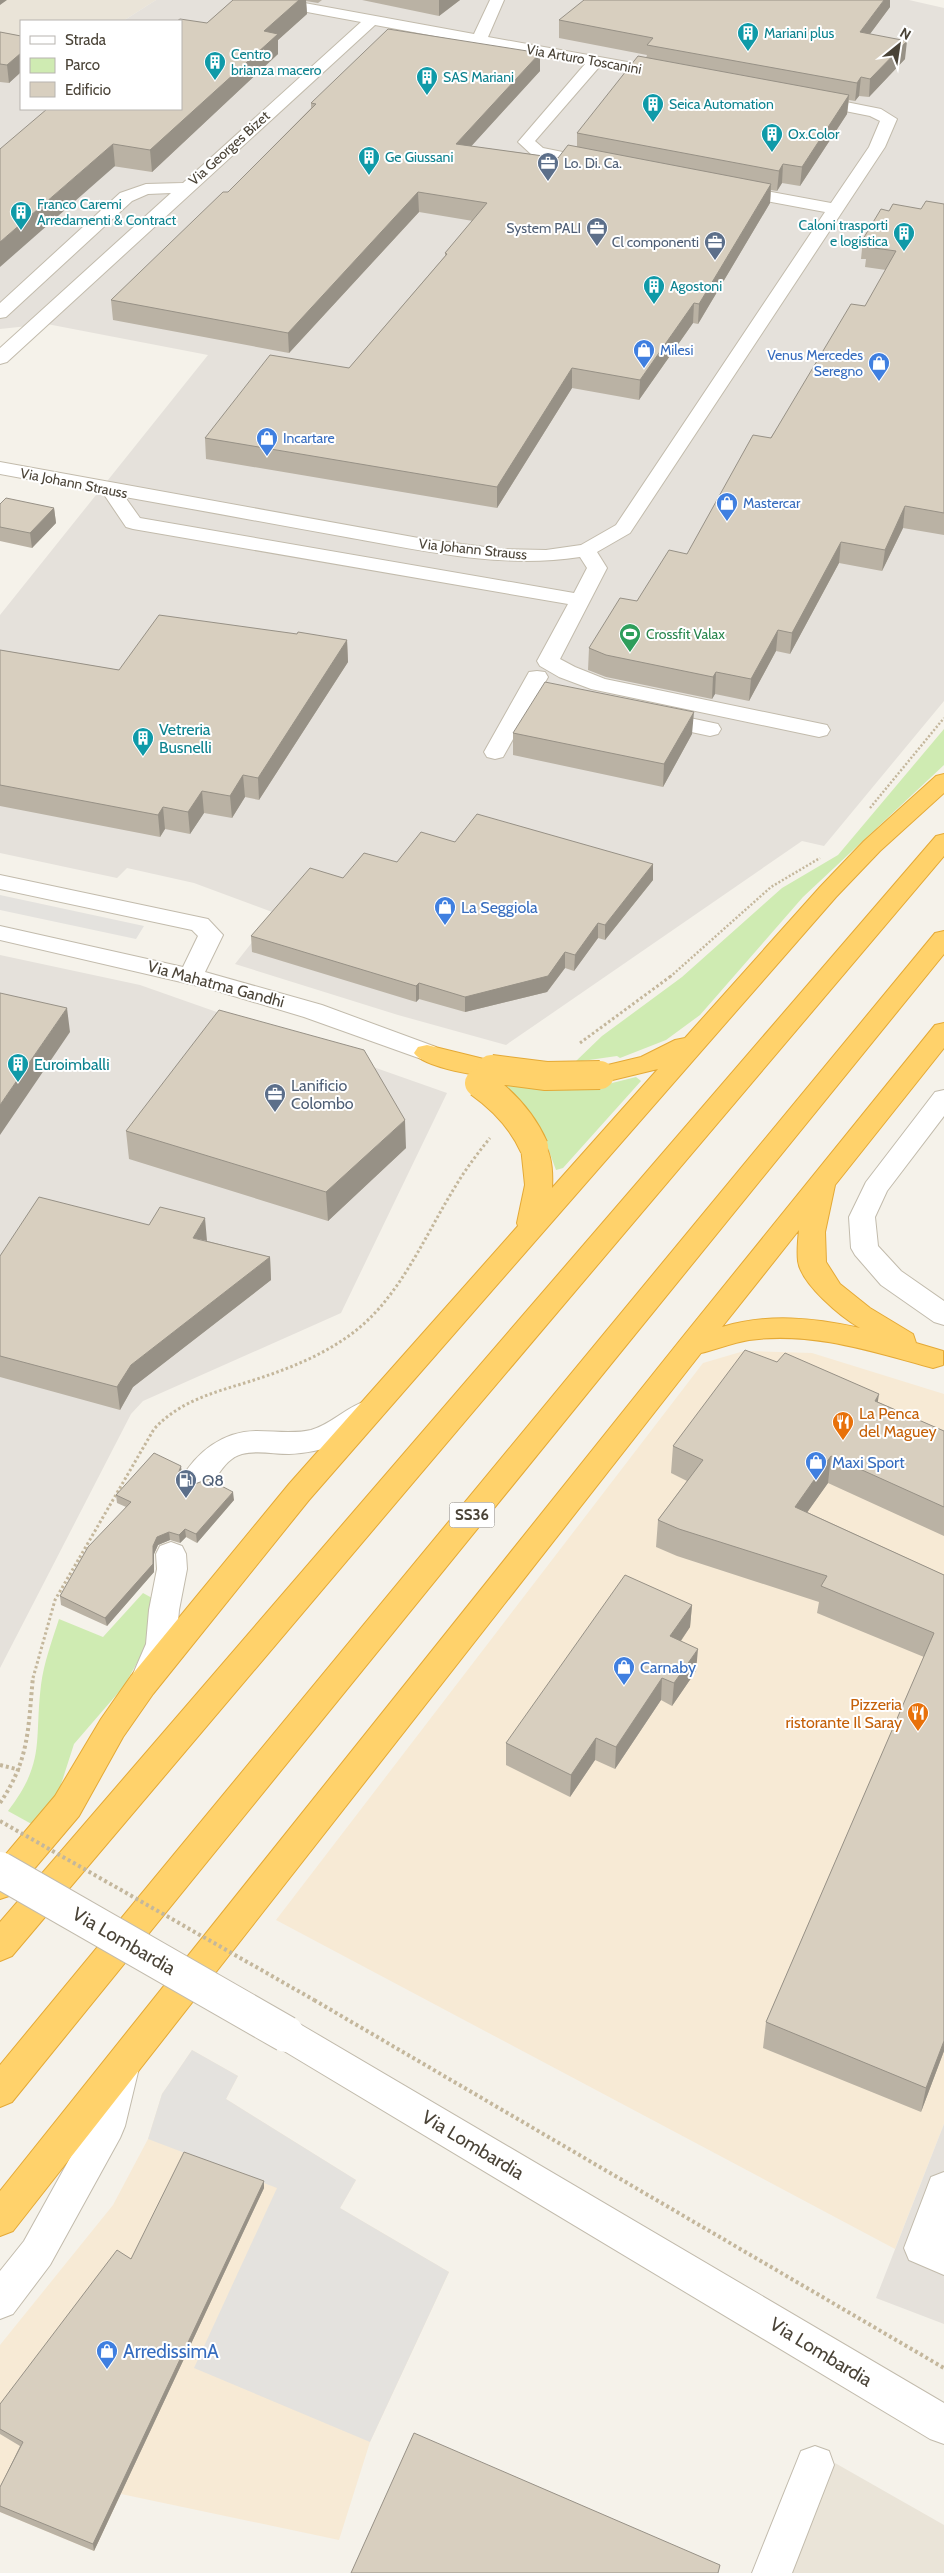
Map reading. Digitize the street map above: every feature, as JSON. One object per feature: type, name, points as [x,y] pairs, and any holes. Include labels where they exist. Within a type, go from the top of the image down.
[{"type":"highway","points":[[0,1885],[67,1806],[112,1728],[142,1685],[300,1492],[707,1028],[851,867],[944,781]]},
{"type":"highway","points":[[0,1946],[944,841]]},
{"type":"highway","name":"SS36","points":[[0,2091],[944,938]]},
{"type":"highway","points":[[427,1053],[485,1076],[568,1078],[600,1075],[649,1064],[691,1042],[707,1028]]},
{"type":"highway","points":[[0,2219],[691,1346],[944,1031]]},
{"type":"highway","points":[[485,1076],[524,1126],[534,1147],[539,1164],[540,1185],[537,1205],[529,1225],[517,1244]]},
{"type":"highway","points":[[826,1179],[812,1232],[812,1263],[830,1291],[860,1315],[938,1360]]},
{"type":"highway","points":[[691,1346],[749,1330],[788,1327],[827,1330],[938,1360]]},
{"type":"street","name":"Via Arturo Toscanini","points":[[264,0],[682,77]]},
{"type":"street","points":[[479,40],[497,0]]},
{"type":"street","name":"Via Georges Bizet","points":[[0,358],[371,21]]},
{"type":"street","points":[[596,62],[526,142],[538,152],[608,167]]},
{"type":"street","points":[[722,188],[836,209],[877,147],[889,119],[875,112],[797,97]]},
{"type":"street","points":[[0,313],[126,197],[146,189],[185,188]]},
{"type":"street","name":"Via Johann Strauss","points":[[0,468],[111,490],[424,545],[500,555],[546,556],[586,550],[623,529],[836,209]]},
{"type":"street","points":[[0,325],[29,332]]},
{"type":"street","points":[[111,490],[133,523],[580,600]]},
{"type":"street","points":[[495,752],[528,692],[548,661],[598,568],[586,550]]},
{"type":"street","points":[[548,661],[567,672],[599,684],[819,730]]},
{"type":"street","points":[[528,692],[595,706]]},
{"type":"street","points":[[634,714],[710,729]]},
{"type":"street","points":[[0,882],[200,924],[211,936],[192,976]]},
{"type":"street","name":"Via Mahatma Gandhi","points":[[0,933],[192,976],[313,1011],[427,1053]]},
{"type":"street","points":[[944,1098],[874,1188],[862,1217],[865,1248],[891,1278],[944,1314]]},
{"type":"street","points":[[195,1481],[226,1449],[243,1443],[299,1443],[317,1440],[350,1423],[385,1394]]},
{"type":"street","points":[[142,1685],[154,1664],[161,1644],[164,1610],[172,1569],[171,1554]]},
{"type":"street","name":"Via Lombardia","points":[[0,1870],[286,2034],[944,2425]]},
{"type":"street","points":[[0,2301],[37,2253],[107,2126],[121,2068]]},
{"type":"street","points":[[933,2252],[944,2189]]},
{"type":"street","points":[[772,2573],[814,2465]]},
{"type":"path","points":[[869,809],[944,718]]},
{"type":"path","points":[[578,1045],[672,975],[766,891],[827,854]]},
{"type":"path","points":[[0,1765],[20,1770]]},
{"type":"path","points":[[0,1821],[314,2000],[944,2368]]},
{"type":"shaded area","points":[[0,0],[156,0],[125,20],[20,20],[20,50],[0,47]]},
{"type":"shaded area","points":[[156,0],[909,0],[944,8],[944,701],[824,846],[802,841],[506,1045],[398,1015],[235,964],[275,913],[194,883],[127,868],[117,878],[0,853],[0,615],[208,355],[47,324],[0,329],[0,47],[20,50],[20,110],[182,110],[182,20],[125,20]]},
{"type":"shaded area","points":[[0,895],[144,926],[136,939],[0,910]]},
{"type":"shaded area","points":[[0,955],[140,985],[447,1093],[341,1313],[143,1401],[131,1414],[0,1668]]},
{"type":"shaded area","points":[[744,1351],[812,1353],[944,1394],[944,2124],[895,2249],[276,1920],[703,1363]]},
{"type":"shaded area","points":[[192,2050],[238,2076],[226,2099],[356,2180],[340,2208],[449,2272],[370,2442],[339,2540],[121,2494],[94,2551],[0,2512],[0,2345],[113,2205],[148,2139],[162,2094]]},
{"type":"shaded area","points":[[192,2050],[238,2076],[226,2099],[356,2180],[340,2208],[449,2272],[370,2442],[194,2368],[277,2188],[148,2139],[162,2094]]},
{"type":"shaded area","points":[[944,2124],[944,2324],[876,2298]]},
{"type":"shaded area","points":[[835,2463],[944,2525],[944,2573],[790,2573]]},
{"type":"green space","points":[[944,729],[944,765],[803,897],[700,1015],[666,1040],[620,1058],[617,1056],[575,1062],[602,1036],[682,977],[782,888],[838,855]]},
{"type":"green space","points":[[636,1077],[641,1081],[563,1168],[556,1170],[537,1124],[524,1106],[504,1086],[504,1084],[604,1085]]},
{"type":"green space","points":[[143,1593],[152,1598],[147,1645],[124,1686],[74,1744],[55,1803],[37,1827],[8,1811],[20,1794],[33,1764],[38,1737],[42,1676],[59,1619],[103,1637]]},
{"type":"building","points":[[233,0],[299,0],[264,31],[278,34],[150,150],[113,144],[0,242],[0,149],[46,110],[182,110],[182,20],[178,20],[180,19],[207,23]]},
{"type":"building","points":[[584,0],[884,0],[860,32],[907,41],[870,79],[861,77],[857,83],[647,45],[653,38],[559,20]]},
{"type":"building","points":[[388,29],[540,53],[456,144],[558,158],[568,145],[771,184],[699,304],[694,303],[640,380],[572,368],[497,487],[205,438],[270,355],[349,368],[447,254],[445,253],[487,203],[418,192],[288,333],[111,300],[223,192],[228,192],[316,104],[311,103]]},
{"type":"building","points":[[0,32],[20,36],[20,54],[7,65],[0,64]]},
{"type":"building","points":[[638,56],[849,95],[802,167],[783,164],[779,171],[577,133]]},
{"type":"building","points":[[926,201],[944,204],[944,513],[905,506],[885,550],[841,542],[792,633],[778,630],[751,679],[716,672],[713,677],[606,655],[589,648],[620,598],[637,601],[669,550],[687,554],[753,435],[771,438],[851,304],[865,306],[896,251],[867,247],[871,240],[863,239],[881,209],[889,211],[893,204],[921,209]]},
{"type":"building","points":[[6,498],[54,508],[30,533],[0,527],[0,504]]},
{"type":"building","name":"Vetreria Busnelli","points":[[159,615],[347,640],[258,778],[243,775],[230,796],[202,791],[188,812],[163,807],[158,815],[0,785],[0,650],[119,670]]},
{"type":"building","points":[[545,682],[694,712],[664,764],[513,733]]},
{"type":"building","name":"La Seggiola","points":[[477,814],[653,864],[605,925],[598,923],[575,955],[565,952],[548,976],[465,997],[419,983],[416,986],[251,936],[310,868],[343,878],[364,853],[397,862],[421,832],[455,842]]},
{"type":"building","points":[[0,993],[67,1008],[0,1105]]},
{"type":"building","name":"Lanificio Colombo","points":[[219,1010],[364,1050],[405,1120],[326,1192],[126,1131]]},
{"type":"building","points":[[39,1197],[149,1225],[160,1207],[205,1218],[193,1238],[270,1257],[131,1365],[117,1387],[0,1356],[0,1256]]},
{"type":"building","points":[[745,1350],[777,1362],[785,1353],[879,1394],[875,1401],[944,1431],[944,1507],[831,1456],[795,1507],[944,1575],[944,2041],[926,2088],[766,2022],[934,1633],[821,1586],[827,1576],[679,1529],[658,1520],[703,1460],[673,1446]]},
{"type":"building","points":[[154,1453],[181,1466],[178,1474],[184,1483],[195,1484],[208,1479],[233,1492],[196,1534],[185,1529],[179,1535],[169,1532],[157,1537],[153,1546],[153,1564],[105,1618],[60,1596],[88,1547],[131,1502],[116,1495]]},
{"type":"building","name":"Carnaby","points":[[625,1575],[692,1605],[670,1636],[698,1649],[674,1683],[662,1678],[616,1747],[596,1738],[571,1775],[506,1743]]},
{"type":"building","points":[[184,2152],[264,2181],[93,2544],[0,2506],[0,2487],[23,2442],[0,2429],[0,2404],[117,2250],[131,2259]]},
{"type":"building","points":[[414,2433],[720,2565],[718,2573],[351,2573]]},
{"type":"place","name":"Mariani plus","points":[[748,52]]},
{"type":"place","name":"Centro brianza macero","points":[[215,81]]},
{"type":"place","name":"SAS Mariani","points":[[427,96]]},
{"type":"place","name":"Seica Automation","points":[[653,123]]},
{"type":"place","name":"Ox.Color","points":[[772,153]]},
{"type":"place","name":"Ge Giussani","points":[[369,176]]},
{"type":"place","name":"Lo. Di. Ca.","points":[[548,182]]},
{"type":"place","name":"Franco Caremi Arredamenti & Contract","points":[[21,231]]},
{"type":"place","name":"System PALI","points":[[597,247]]},
{"type":"place","name":"Caloni trasporti e logistica","points":[[904,252]]},
{"type":"place","name":"Cl componenti","points":[[715,261]]},
{"type":"place","name":"Agostoni","points":[[654,305]]},
{"type":"place","name":"Milesi","points":[[644,369]]},
{"type":"place","name":"Venus Mercedes Seregno","points":[[879,382]]},
{"type":"place","name":"Incartare","points":[[267,457]]},
{"type":"place","name":"Mastercar","points":[[727,522]]},
{"type":"place","name":"Crossfit Valax","points":[[630,653]]},
{"type":"place","name":"Vetreria Busnelli","points":[[143,757]]},
{"type":"place","name":"La Seggiola","points":[[445,926]]},
{"type":"place","name":"Euroimballi","points":[[18,1083]]},
{"type":"place","name":"Lanificio Colombo","points":[[275,1113]]},
{"type":"place","name":"La Penca del Maguey","points":[[843,1441]]},
{"type":"place","name":"Maxi Sport","points":[[816,1481]]},
{"type":"place","name":"Q8","points":[[186,1499]]},
{"type":"place","name":"Carnaby","points":[[624,1686]]},
{"type":"place","name":"Pizzeria ristorante Il Saray","points":[[918,1732]]},
{"type":"place","name":"ArredissimA","points":[[107,2370]]}]
